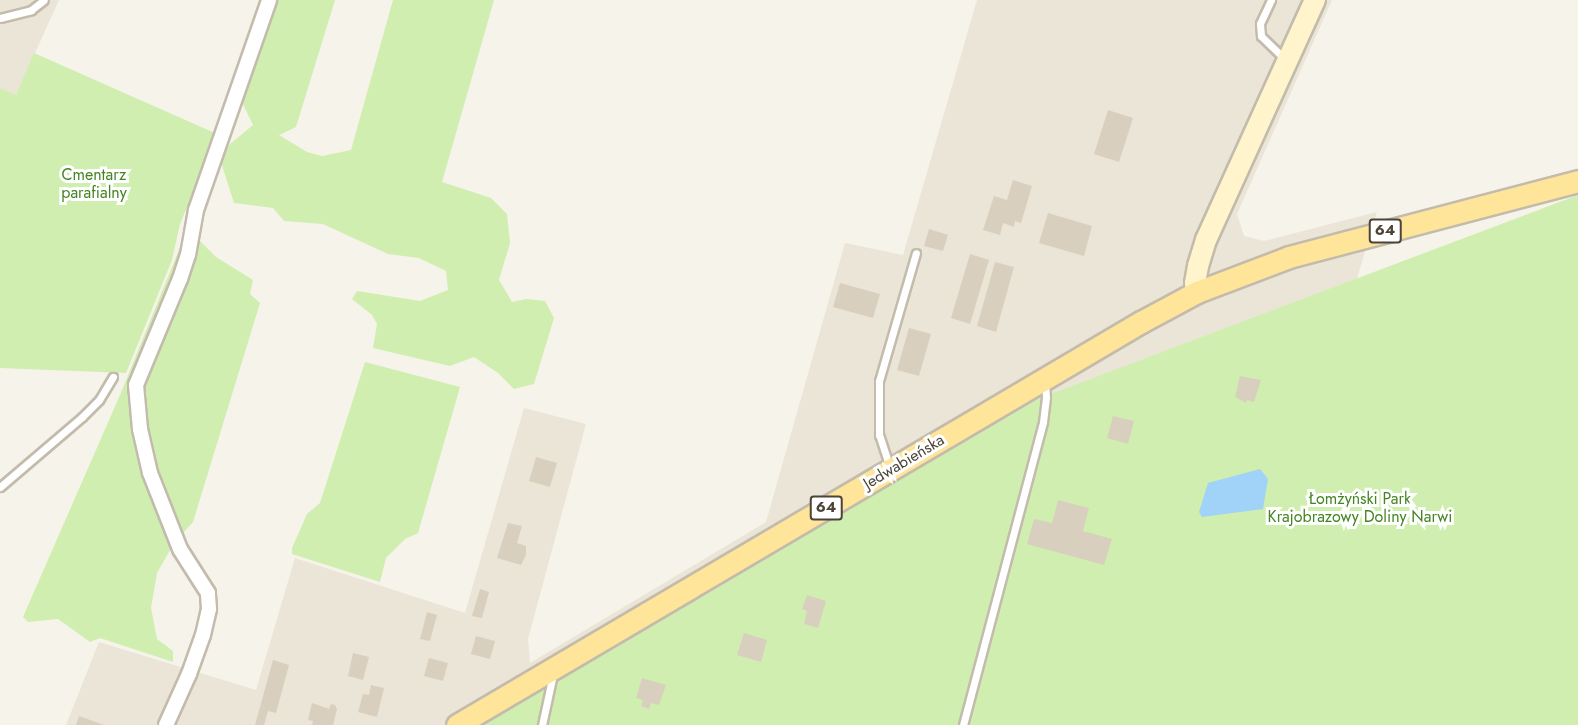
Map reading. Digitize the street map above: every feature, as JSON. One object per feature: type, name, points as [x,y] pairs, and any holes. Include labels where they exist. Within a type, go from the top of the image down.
[{"type":"main road","points":[[1197,292],[1195,283],[1206,240],[1315,0]]},
{"type":"main road","name":"64","points":[[1197,292],[1289,257],[1578,181]]},
{"type":"main road","name":"Jedwabieńska","points":[[457,725],[1141,322],[1197,292]]},
{"type":"street","points":[[166,725],[189,674],[203,635],[209,609],[208,593],[180,549],[150,473],[140,429],[136,386],[180,279],[188,255],[196,210],[269,0]]},
{"type":"lane","points":[[0,18],[31,10],[44,0]]},
{"type":"lane","points":[[1271,0],[1260,24],[1261,36],[1287,61]]},
{"type":"lane","points":[[891,470],[879,435],[879,381],[916,253]]},
{"type":"lane","points":[[0,487],[82,417],[99,400],[113,377]]},
{"type":"lane","points":[[963,725],[1043,423],[1047,398],[1045,380]]},
{"type":"lane","points":[[542,725],[554,669]]},
{"type":"shaded area","points":[[0,0],[59,0],[16,95],[0,88]]},
{"type":"shaded area","points":[[977,0],[1332,0],[1237,214],[1244,236],[1264,241],[1377,212],[1222,725],[66,725],[99,642],[256,690],[295,558],[465,613],[524,408],[586,424],[528,639],[530,663],[766,522],[845,243],[903,255]]},
{"type":"green space","points":[[276,0],[335,0],[296,127],[279,135],[307,152],[322,156],[351,150],[393,0],[494,0],[442,182],[491,198],[507,214],[510,243],[499,280],[512,302],[526,299],[545,301],[554,318],[534,384],[514,389],[498,373],[474,357],[450,366],[373,348],[377,324],[372,315],[352,299],[357,291],[420,301],[448,290],[446,271],[419,258],[388,254],[323,224],[284,221],[273,208],[234,203],[220,159],[230,144],[253,125],[241,100],[240,88]]},
{"type":"green space","name":"Cmentarz parafialny","points":[[34,53],[217,134],[180,224],[172,260],[126,373],[0,368],[0,88],[16,95]]},
{"type":"green space","name":"Łomżyński Park Krajobrazowy Doliny Narwi","points":[[1578,195],[1578,725],[469,725],[1014,408]]},
{"type":"green space","points":[[183,240],[199,240],[216,257],[253,280],[250,294],[260,303],[193,522],[174,543],[157,573],[151,608],[157,639],[173,651],[173,662],[100,638],[90,642],[58,619],[28,622],[23,617],[120,395]]},
{"type":"green space","points":[[365,362],[460,387],[418,533],[405,539],[386,558],[380,582],[292,554],[292,548],[307,514],[320,503]]},
{"type":"water","points":[[1260,469],[1268,479],[1263,509],[1202,517],[1199,512],[1208,483]]},
{"type":"building","points":[[1108,110],[1133,118],[1119,162],[1094,154]]},
{"type":"building","points":[[1013,180],[1032,186],[1021,223],[1015,221],[1014,227],[1003,223],[1000,235],[983,230],[994,196],[1007,200]]},
{"type":"building","points":[[1048,213],[1092,226],[1084,256],[1039,243]]},
{"type":"building","points":[[929,229],[948,235],[943,251],[924,246]]},
{"type":"building","points":[[970,254],[989,260],[970,324],[951,318]]},
{"type":"building","points":[[995,262],[1014,267],[996,332],[977,326]]},
{"type":"building","points":[[840,283],[880,294],[873,318],[833,307]]},
{"type":"building","points":[[909,328],[931,334],[919,376],[897,370]]},
{"type":"building","points":[[1240,376],[1261,380],[1254,402],[1247,400],[1246,403],[1235,397]]},
{"type":"building","points":[[1113,416],[1134,421],[1128,444],[1107,438]]},
{"type":"building","points":[[536,457],[557,463],[550,487],[529,481]]},
{"type":"building","points":[[1058,500],[1089,508],[1083,531],[1112,539],[1104,565],[1027,544],[1034,519],[1052,523]]},
{"type":"building","points":[[508,523],[522,526],[517,543],[526,546],[526,555],[521,565],[497,558]]},
{"type":"building","points":[[480,589],[489,592],[482,618],[472,616]]},
{"type":"building","points":[[807,595],[826,601],[818,628],[804,624],[807,611],[802,609]]},
{"type":"building","points":[[427,612],[437,615],[430,641],[420,639]]},
{"type":"building","points":[[744,633],[767,640],[761,662],[737,655]]},
{"type":"building","points":[[476,636],[495,641],[490,659],[471,654]]},
{"type":"building","points":[[353,653],[369,657],[363,680],[348,676]]},
{"type":"building","points":[[429,658],[448,663],[443,681],[424,676]]},
{"type":"building","points":[[273,660],[289,665],[276,713],[268,711],[264,725],[255,725]]},
{"type":"building","points":[[642,678],[666,685],[659,705],[651,703],[649,709],[641,706],[643,700],[636,698]]},
{"type":"building","points":[[371,685],[384,688],[377,717],[358,712],[363,694],[369,695]]},
{"type":"building","points":[[312,703],[329,709],[331,704],[335,705],[337,709],[333,725],[312,725],[313,721],[308,720]]},
{"type":"building","points":[[79,716],[104,725],[76,725]]}]
